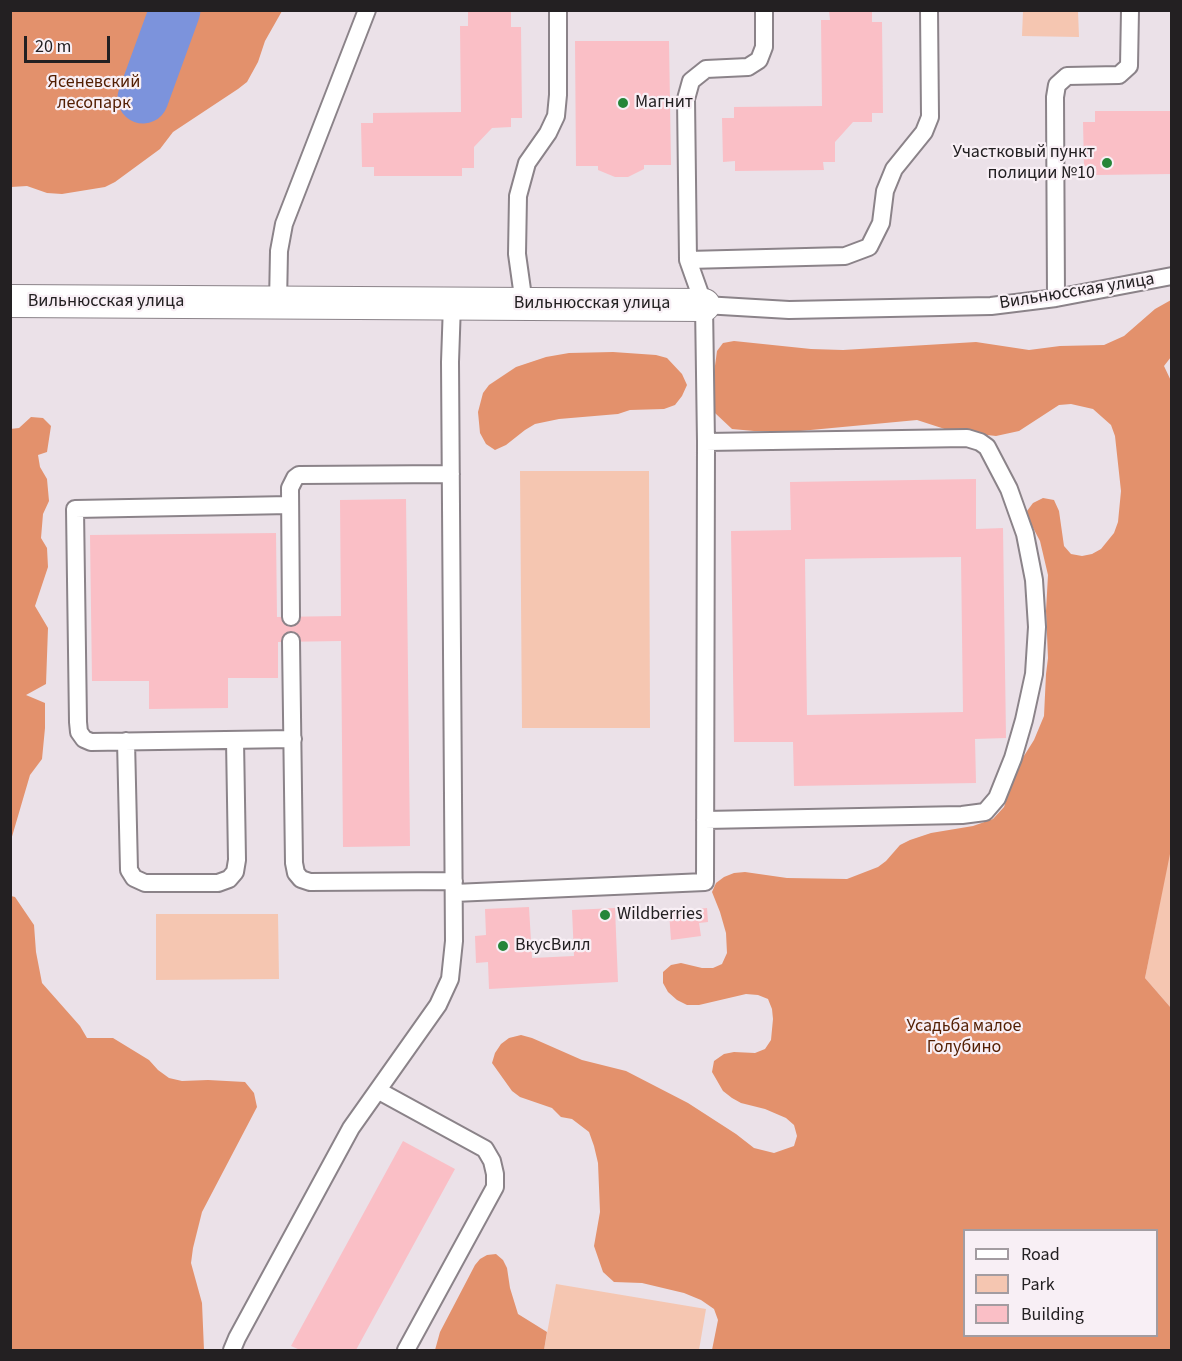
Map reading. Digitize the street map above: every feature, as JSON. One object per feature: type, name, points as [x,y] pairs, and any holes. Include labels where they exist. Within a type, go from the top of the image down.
[{"type":"street","name":"Вильнюсская улица","points":[[10,301],[704,305]]},
{"type":"lane","points":[[278,303],[279,251],[284,224],[367,10]]},
{"type":"lane","points":[[524,304],[517,254],[518,196],[527,163],[548,133],[556,116],[558,10]]},
{"type":"lane","points":[[291,641],[294,863],[296,873],[301,879],[310,882],[454,887],[705,882],[704,305],[688,260],[686,99],[691,81],[706,69],[748,67],[759,60],[764,47],[764,10]]},
{"type":"lane","points":[[688,260],[845,256],[869,246],[881,223],[885,191],[894,169],[924,132],[930,117],[929,10]]},
{"type":"lane","points":[[1056,298],[1055,97],[1057,85],[1067,76],[1119,75],[1129,66],[1130,10]]},
{"type":"lane","name":"Вильнюсская улица","points":[[704,305],[789,310],[991,306],[1056,298],[1172,276]]},
{"type":"lane","points":[[232,1350],[351,1128],[438,1005],[450,979],[454,941],[452,304]]},
{"type":"lane","points":[[705,820],[962,815],[985,812],[997,798],[1013,758],[1024,720],[1034,674],[1037,627],[1034,580],[1025,534],[1009,489],[987,447],[980,442],[967,438],[706,442]]},
{"type":"lane","points":[[291,617],[290,488],[292,481],[298,475],[451,474]]},
{"type":"lane","points":[[290,505],[75,509],[79,732],[84,739],[91,742],[293,739]]},
{"type":"lane","points":[[126,741],[129,870],[134,878],[145,883],[218,883],[229,879],[235,872],[237,860],[235,740]]},
{"type":"lane","points":[[379,1091],[485,1149],[492,1161],[495,1174],[495,1187],[406,1350]]},
{"type":"green space","name":"Ясеневский лесопарк","points":[[11,10],[282,11],[265,41],[258,62],[247,82],[173,132],[160,149],[115,182],[105,187],[62,194],[47,193],[27,186],[11,187]]},
{"type":"green space","points":[[1023,11],[1078,11],[1079,37],[1022,36]]},
{"type":"green space","name":"Усадьба малое Голубино","points":[[1171,300],[1171,357],[1164,366],[1172,383],[1172,844],[1145,978],[1171,1008],[1171,1350],[712,1350],[718,1320],[714,1309],[701,1300],[684,1293],[642,1283],[614,1282],[603,1272],[594,1246],[600,1212],[598,1163],[589,1132],[572,1119],[561,1117],[552,1108],[520,1097],[512,1091],[492,1063],[495,1053],[509,1038],[521,1035],[532,1038],[582,1060],[626,1071],[688,1103],[754,1148],[774,1153],[794,1146],[797,1136],[794,1125],[786,1118],[732,1098],[723,1091],[712,1072],[714,1061],[724,1054],[755,1053],[765,1049],[771,1040],[773,1019],[768,999],[746,994],[699,1005],[687,1005],[668,992],[663,983],[663,972],[671,965],[681,963],[702,968],[713,968],[722,964],[727,953],[726,933],[712,892],[716,883],[724,877],[745,872],[787,878],[847,879],[878,867],[900,845],[910,840],[931,833],[973,826],[993,819],[1004,807],[1017,767],[1034,740],[1044,716],[1048,658],[1046,611],[1048,575],[1040,541],[1027,511],[1033,503],[1043,498],[1054,500],[1059,511],[1064,546],[1071,554],[1082,556],[1092,554],[1101,549],[1114,533],[1118,522],[1121,491],[1115,436],[1111,425],[1093,409],[1071,404],[1059,405],[1019,431],[996,436],[951,431],[917,420],[800,431],[732,429],[715,413],[712,403],[711,383],[717,351],[723,343],[734,341],[843,350],[976,342],[1029,350],[1060,346],[1104,345],[1124,336],[1155,309]]},
{"type":"green space","points":[[613,352],[667,358],[682,374],[687,385],[682,396],[675,405],[664,409],[630,410],[618,414],[559,419],[535,424],[506,445],[495,450],[486,444],[480,433],[478,412],[483,393],[489,385],[516,367],[546,357],[569,353]]},
{"type":"green space","points":[[31,417],[43,418],[51,426],[47,452],[38,455],[40,467],[47,479],[49,501],[43,514],[41,538],[47,548],[48,567],[35,606],[48,628],[46,684],[26,695],[45,703],[45,728],[42,759],[30,775],[11,840],[10,429],[19,428]]},
{"type":"green space","points":[[520,471],[649,471],[650,728],[522,728]]},
{"type":"green space","points":[[1171,844],[1171,1008],[1145,978]]},
{"type":"green space","points":[[11,896],[15,897],[34,925],[42,983],[80,1026],[87,1038],[113,1038],[149,1060],[169,1078],[182,1081],[245,1082],[254,1093],[257,1107],[202,1212],[193,1248],[191,1263],[202,1303],[204,1350],[11,1350]]},
{"type":"green space","points":[[156,914],[278,914],[279,979],[156,980]]},
{"type":"green space","points":[[496,1254],[507,1268],[518,1314],[547,1332],[544,1350],[435,1350],[440,1332],[475,1265],[487,1255]]},
{"type":"green space","points":[[556,1284],[706,1309],[699,1350],[544,1350]]},
{"type":"building","points":[[468,10],[511,10],[511,27],[521,27],[522,118],[511,118],[511,127],[492,128],[474,147],[474,168],[462,168],[462,176],[374,176],[374,167],[362,167],[361,123],[373,123],[373,113],[461,112],[460,26],[468,26]]},
{"type":"building","points":[[829,10],[872,10],[872,22],[882,22],[883,113],[872,113],[872,122],[853,122],[835,142],[835,162],[823,162],[824,170],[735,171],[735,161],[723,162],[722,118],[734,118],[734,107],[822,106],[821,20],[830,20]]},
{"type":"building","name":"Магнит","points":[[575,41],[669,41],[671,165],[644,165],[644,169],[628,177],[615,177],[598,170],[598,166],[576,166]]},
{"type":"building","points":[[1095,111],[1172,111],[1172,174],[1096,175],[1096,166],[1084,166],[1083,122],[1095,122]]},
{"type":"building","points":[[976,479],[976,529],[1003,528],[1006,738],[975,739],[976,783],[794,786],[793,742],[734,742],[731,531],[791,530],[790,482]],"holes":[[[961,557],[963,712],[807,715],[805,559]]]},
{"type":"building","points":[[406,499],[410,846],[343,847],[341,641],[278,642],[278,678],[228,678],[228,708],[149,709],[149,681],[92,681],[90,535],[276,533],[277,617],[341,616],[340,500]]},
{"type":"building","name":"ВкусВилл","points":[[529,907],[532,958],[574,956],[572,910],[615,908],[618,982],[489,989],[488,962],[476,963],[475,936],[486,935],[485,909]]},
{"type":"building","points":[[707,908],[708,922],[699,923],[701,936],[671,940],[669,912]]},
{"type":"building","points":[[403,1141],[455,1169],[356,1350],[300,1350],[291,1346]]},
{"type":"waterway","points":[[143,98],[175,10]]},
{"type":"place","name":"Магнит","points":[[623,103]]},
{"type":"place","name":"Участковый пункт полиции №10","points":[[1107,163]]},
{"type":"place","name":"Wildberries","points":[[605,915]]},
{"type":"place","name":"ВкусВилл","points":[[503,946]]}]
